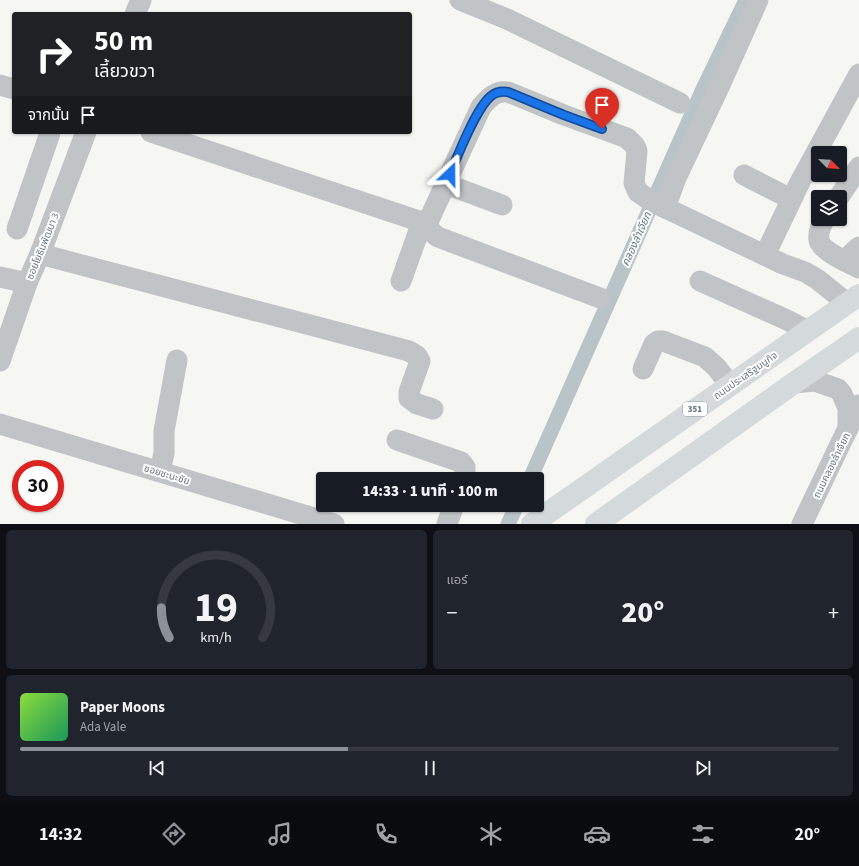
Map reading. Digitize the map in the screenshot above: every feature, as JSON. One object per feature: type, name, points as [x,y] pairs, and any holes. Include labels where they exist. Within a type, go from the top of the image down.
[{"type":"main road","name":"ถนนประเสริฐมนูกิจ","points":[[532,524],[853,299]]},
{"type":"main road","points":[[596,524],[859,338]]},
{"type":"street","points":[[136,12],[141,0]]},
{"type":"street","points":[[460,0],[507,19],[680,103]]},
{"type":"street","points":[[659,205],[676,178],[758,0]]},
{"type":"street","points":[[765,255],[791,199],[859,74]]},
{"type":"street","points":[[0,85],[12,88]]},
{"type":"street","points":[[401,281],[424,223],[446,184],[459,153],[484,103],[491,96],[503,91],[627,138],[635,146],[637,151],[634,183],[638,192],[659,205],[765,255],[806,272],[853,299]]},
{"type":"street","points":[[17,229],[50,134]]},
{"type":"street","name":"ซอยโยธินพัฒนา 3","points":[[2,351],[85,134]]},
{"type":"street","points":[[157,134],[424,223],[432,234],[438,237],[600,298]]},
{"type":"street","points":[[844,190],[859,167]]},
{"type":"street","points":[[744,175],[791,199]]},
{"type":"street","points":[[446,184],[502,205]]},
{"type":"street","points":[[30,189],[61,198]]},
{"type":"street","points":[[821,226],[819,239],[822,246],[854,258]]},
{"type":"street","points":[[40,254],[409,350],[418,356],[420,362],[409,392],[410,398],[417,404],[433,410]]},
{"type":"street","points":[[0,277],[27,283]]},
{"type":"street","points":[[700,281],[808,331]]},
{"type":"street","points":[[643,369],[654,344],[658,341],[663,341],[705,357],[717,368],[730,385]]},
{"type":"street","points":[[160,472],[164,453],[164,431],[177,360]]},
{"type":"street","points":[[794,383],[816,381],[838,389],[842,394],[848,408],[853,432]]},
{"type":"street","name":"ถนนคลองลำเจียก","points":[[802,524],[853,432],[859,405]]},
{"type":"street","name":"ซอยชะนะชัย","points":[[0,424],[334,524]]},
{"type":"street","points":[[397,440],[461,462],[465,467],[466,472]]},
{"type":"street","points":[[447,524],[451,512]]},
{"type":"waterway","name":"คลองลำเจียก","points":[[533,472],[703,89],[746,0]]},
{"type":"waterway","name":"คลองลำเจียก","points":[[508,524],[514,512]]},
{"type":"route","points":[[450,174],[481,107],[491,96],[496,93],[503,91],[508,92],[602,129]]}]
